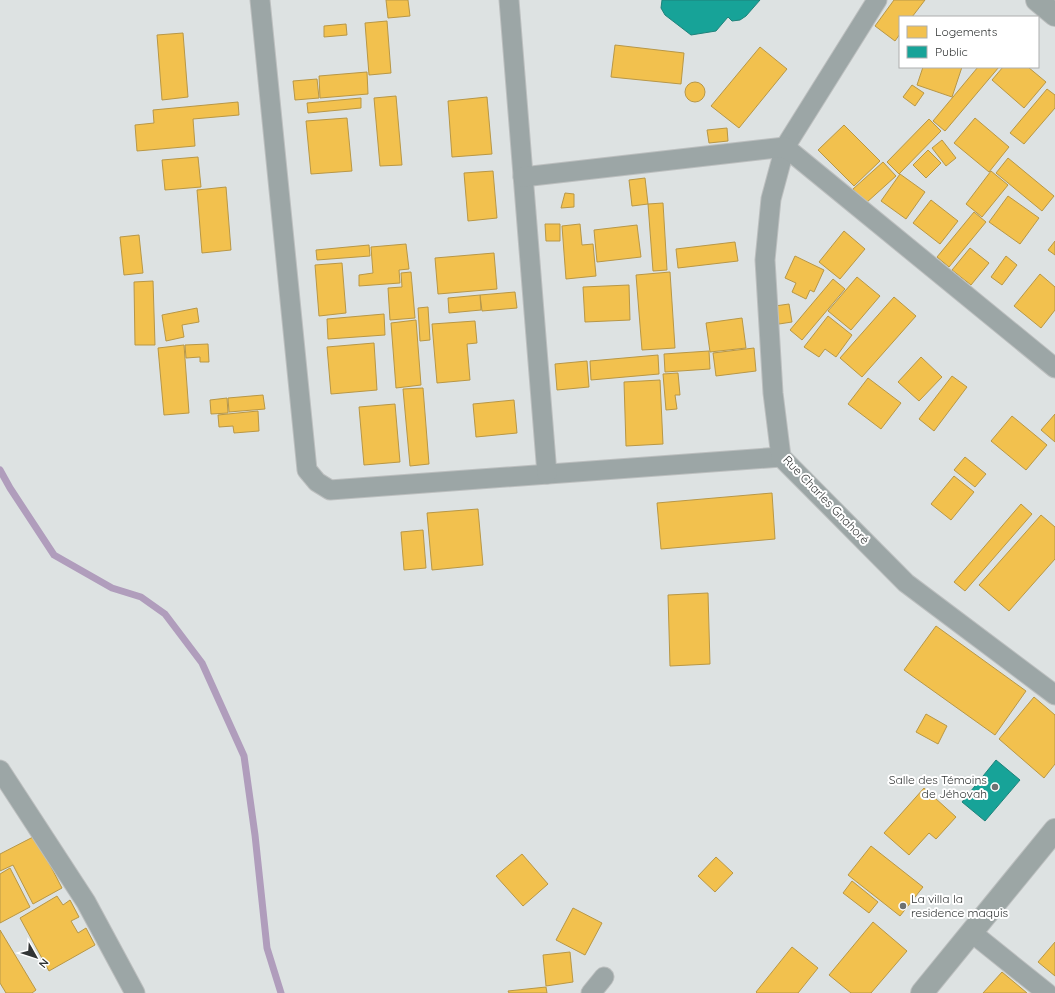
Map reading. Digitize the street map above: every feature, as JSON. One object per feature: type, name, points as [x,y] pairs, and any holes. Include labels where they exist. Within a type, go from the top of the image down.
[{"type":"street","points":[[260,0],[307,470],[317,482],[330,490],[782,457]]},
{"type":"street","points":[[509,0],[547,474]]},
{"type":"street","name":"Rue Charles Gnahoré","points":[[877,0],[785,147],[771,199],[765,260],[773,393],[782,457],[906,583],[1055,695]]},
{"type":"street","points":[[1037,0],[1055,15]]},
{"type":"street","points":[[523,177],[785,147],[1055,368]]},
{"type":"street","points":[[0,770],[86,902],[134,993]]},
{"type":"street","points":[[922,993],[1055,830]]},
{"type":"street","points":[[971,932],[1047,993]]},
{"type":"street","points":[[591,993],[604,977]]},
{"type":"building: Logements","points":[[386,0],[408,0],[410,16],[388,18]]},
{"type":"building: Logements","points":[[894,0],[925,0],[913,16],[899,16],[899,35],[895,41],[875,26]]},
{"type":"building: Logements","points":[[387,21],[391,73],[369,75],[365,23]]},
{"type":"building: Logements","points":[[346,24],[347,35],[324,37],[324,26]]},
{"type":"building: Logements","points":[[183,33],[188,97],[162,100],[157,35]]},
{"type":"building: Logements","points":[[615,45],[684,53],[681,84],[611,77]]},
{"type":"building: Logements","points":[[760,47],[787,69],[739,128],[711,106]]},
{"type":"building: Logements","points":[[923,68],[962,68],[952,97],[917,85]]},
{"type":"building: Logements","points":[[977,68],[998,68],[945,131],[933,121]]},
{"type":"building: Logements","points":[[1002,68],[1029,68],[1046,82],[1024,108],[992,80]]},
{"type":"building: Logements","points":[[367,72],[368,94],[320,98],[319,76]]},
{"type":"building: Logements","points":[[317,79],[319,98],[295,100],[293,81]]},
{"type":"building: Logements","points":[[695,82],[702,85],[705,92],[702,99],[695,102],[688,99],[685,92],[688,85]]},
{"type":"building: Logements","points":[[912,85],[924,93],[915,106],[903,97]]},
{"type":"building: Logements","points":[[1047,89],[1055,95],[1055,108],[1024,144],[1010,133]]},
{"type":"building: Logements","points":[[396,96],[402,165],[380,166],[374,98]]},
{"type":"building: Logements","points":[[487,97],[492,154],[452,157],[448,101]]},
{"type":"building: Logements","points":[[361,98],[361,108],[308,113],[307,103]]},
{"type":"building: Logements","points":[[238,102],[239,115],[193,119],[195,146],[137,151],[135,125],[154,123],[153,110]]},
{"type":"building: Logements","points":[[347,118],[352,171],[311,174],[306,121]]},
{"type":"building: Logements","points":[[975,118],[1009,147],[989,172],[954,143]]},
{"type":"building: Logements","points":[[929,119],[941,131],[899,174],[887,162]]},
{"type":"building: Logements","points":[[844,125],[880,161],[854,186],[818,150]]},
{"type":"building: Logements","points":[[727,128],[728,141],[709,143],[707,130]]},
{"type":"building: Logements","points":[[942,140],[956,158],[946,166],[932,148]]},
{"type":"building: Logements","points":[[928,150],[941,163],[926,178],[913,165]]},
{"type":"building: Logements","points":[[198,157],[201,187],[165,190],[162,160]]},
{"type":"building: Logements","points":[[1008,158],[1054,196],[1042,211],[996,173]]},
{"type":"building: Logements","points":[[883,162],[896,176],[866,203],[853,189]]},
{"type":"building: Logements","points":[[493,171],[497,218],[468,221],[464,173]]},
{"type":"building: Logements","points":[[991,171],[1008,185],[982,217],[966,204]]},
{"type":"building: Logements","points":[[900,174],[925,192],[906,219],[881,201]]},
{"type":"building: Logements","points":[[645,178],[648,204],[632,206],[629,180]]},
{"type":"building: Logements","points":[[226,187],[231,250],[202,253],[197,190]]},
{"type":"building: Logements","points":[[565,193],[574,194],[574,207],[561,208]]},
{"type":"building: Logements","points":[[1008,196],[1039,218],[1020,244],[989,222]]},
{"type":"building: Logements","points":[[931,200],[958,221],[940,244],[913,223]]},
{"type":"building: Logements","points":[[663,203],[667,270],[653,271],[648,204]]},
{"type":"building: Logements","points":[[974,212],[986,222],[949,267],[937,257]]},
{"type":"building: Logements","points":[[545,224],[560,224],[560,241],[546,241]]},
{"type":"building: Logements","points":[[580,224],[582,245],[593,244],[596,276],[566,279],[562,226]]},
{"type":"building: Logements","points":[[637,225],[641,257],[597,262],[594,230]]},
{"type":"building: Logements","points":[[844,231],[865,249],[840,279],[819,262]]},
{"type":"building: Logements","points":[[139,235],[143,273],[124,275],[120,237]]},
{"type":"building: Logements","points":[[1055,241],[1055,255],[1048,250]]},
{"type":"building: Logements","points":[[735,242],[738,261],[678,268],[676,249]]},
{"type":"building: Logements","points":[[406,244],[409,269],[399,270],[400,283],[359,286],[359,275],[373,273],[371,247]]},
{"type":"building: Logements","points":[[369,245],[370,256],[317,260],[316,250]]},
{"type":"building: Logements","points":[[970,248],[989,263],[971,285],[952,270]]},
{"type":"building: Logements","points":[[494,253],[497,289],[438,294],[435,258]]},
{"type":"building: Logements","points":[[795,256],[824,270],[814,292],[810,290],[806,299],[792,292],[796,283],[785,278]]},
{"type":"building: Logements","points":[[1006,256],[1017,265],[1002,285],[991,277]]},
{"type":"building: Logements","points":[[342,263],[346,313],[319,316],[315,265]]},
{"type":"building: Logements","points":[[411,272],[415,318],[390,320],[388,288],[402,287],[401,273]]},
{"type":"building: Logements","points":[[670,272],[675,348],[642,350],[636,275]]},
{"type":"building: Logements","points":[[1040,274],[1055,287],[1055,310],[1041,328],[1014,306]]},
{"type":"building: Logements","points":[[857,277],[880,296],[851,330],[828,311]]},
{"type":"building: Logements","points":[[833,279],[845,289],[802,340],[790,330]]},
{"type":"building: Logements","points":[[153,281],[155,345],[135,345],[134,282]]},
{"type":"building: Logements","points":[[629,285],[630,320],[585,322],[583,287]]},
{"type":"building: Logements","points":[[515,292],[517,308],[482,311],[480,295]]},
{"type":"building: Logements","points":[[480,295],[481,310],[449,313],[448,298]]},
{"type":"building: Logements","points":[[894,297],[916,316],[862,377],[840,358]]},
{"type":"building: Logements","points":[[789,304],[792,322],[779,324],[775,306]]},
{"type":"building: Logements","points":[[428,307],[430,340],[420,341],[418,308]]},
{"type":"building: Logements","points":[[197,308],[199,322],[182,325],[184,337],[166,341],[162,315]]},
{"type":"building: Logements","points":[[384,314],[385,335],[328,339],[327,319]]},
{"type":"building: Logements","points":[[828,316],[852,335],[836,357],[825,349],[819,357],[804,347]]},
{"type":"building: Logements","points":[[742,318],[746,348],[710,352],[706,323]]},
{"type":"building: Logements","points":[[416,320],[421,385],[396,388],[391,323]]},
{"type":"building: Logements","points":[[475,321],[477,343],[467,344],[470,380],[437,383],[432,324]]},
{"type":"building: Logements","points":[[374,343],[377,390],[331,394],[327,347]]},
{"type":"building: Logements","points":[[208,344],[209,362],[200,362],[200,357],[186,358],[185,345]]},
{"type":"building: Logements","points":[[184,345],[189,413],[164,415],[158,348]]},
{"type":"building: Logements","points":[[754,348],[756,371],[716,376],[713,353]]},
{"type":"building: Logements","points":[[709,351],[710,369],[665,372],[664,354]]},
{"type":"building: Logements","points":[[658,355],[659,374],[591,380],[590,361]]},
{"type":"building: Logements","points":[[921,357],[942,377],[919,401],[898,382]]},
{"type":"building: Logements","points":[[587,361],[589,387],[557,390],[555,364]]},
{"type":"building: Logements","points":[[678,373],[680,395],[675,395],[677,409],[666,410],[663,374]]},
{"type":"building: Logements","points":[[952,376],[967,387],[934,431],[919,419]]},
{"type":"building: Logements","points":[[868,378],[901,403],[881,429],[848,404]]},
{"type":"building: Logements","points":[[660,380],[663,444],[626,446],[624,382]]},
{"type":"building: Logements","points":[[423,388],[429,464],[410,466],[403,389]]},
{"type":"building: Logements","points":[[263,395],[265,409],[229,412],[228,398]]},
{"type":"building: Logements","points":[[227,398],[228,413],[211,414],[210,400]]},
{"type":"building: Logements","points":[[514,400],[517,433],[476,437],[473,404]]},
{"type":"building: Logements","points":[[395,404],[400,462],[364,465],[359,407]]},
{"type":"building: Logements","points":[[258,411],[259,431],[234,433],[233,426],[219,427],[218,415]]},
{"type":"building: Logements","points":[[1055,414],[1055,442],[1041,430]]},
{"type":"building: Logements","points":[[1012,416],[1047,445],[1026,470],[991,441]]},
{"type":"building: Logements","points":[[965,457],[986,474],[975,487],[954,470]]},
{"type":"building: Logements","points":[[954,476],[974,492],[951,520],[931,504]]},
{"type":"building: Logements","points":[[772,493],[775,539],[661,549],[657,503]]},
{"type":"building: Logements","points":[[1021,504],[1032,514],[965,591],[954,582]]},
{"type":"building: Logements","points":[[478,509],[483,565],[432,570],[427,513]]},
{"type":"building: Logements","points":[[1041,515],[1055,527],[1055,559],[1009,611],[979,585]]},
{"type":"building: Logements","points":[[423,530],[426,568],[404,570],[401,532]]},
{"type":"building: Logements","points":[[708,593],[710,664],[670,666],[668,595]]},
{"type":"building: Logements","points":[[936,626],[1026,691],[995,735],[904,670]]},
{"type":"building: Logements","points":[[1034,697],[1055,715],[1055,764],[1044,778],[999,739]]},
{"type":"building: Logements","points":[[926,714],[947,726],[938,744],[916,732]]},
{"type":"building: Logements","points":[[924,788],[956,817],[936,839],[929,833],[909,855],[884,833]]},
{"type":"building: Logements","points":[[35,836],[62,888],[33,904],[13,865],[0,871],[0,854]]},
{"type":"building: Logements","points":[[871,846],[923,887],[900,916],[848,875]]},
{"type":"building: Logements","points":[[522,854],[548,884],[523,906],[496,876]]},
{"type":"building: Logements","points":[[716,857],[733,873],[715,892],[698,876]]},
{"type":"building: Logements","points":[[10,868],[30,907],[0,923],[0,874]]},
{"type":"building: Logements","points":[[852,881],[878,902],[869,913],[843,893]]},
{"type":"building: Logements","points":[[57,896],[63,905],[70,900],[79,917],[71,921],[78,933],[86,928],[95,945],[49,971],[20,918]]},
{"type":"building: Logements","points":[[573,908],[602,923],[585,955],[556,940]]},
{"type":"building: Logements","points":[[873,922],[907,951],[871,993],[851,993],[829,975]]},
{"type":"building: Logements","points":[[0,930],[36,990],[32,993],[6,993],[0,983]]},
{"type":"building: Logements","points":[[1055,942],[1055,976],[1038,962]]},
{"type":"building: Logements","points":[[792,947],[818,968],[798,993],[757,993],[756,992]]},
{"type":"building: Logements","points":[[570,952],[573,982],[546,986],[543,955]]},
{"type":"building: Logements","points":[[1002,972],[1027,993],[983,993]]},
{"type":"building: Logements","points":[[546,987],[547,993],[509,993],[508,991]]},
{"type":"building: Public","points":[[662,0],[760,0],[746,16],[740,20],[732,21],[728,17],[716,31],[691,35],[665,15],[661,8]]},
{"type":"building: Public","points":[[996,760],[1020,780],[985,821],[962,802]]},
{"type":"waterway","points":[[0,470],[10,488],[54,555],[112,588],[141,597],[165,614],[202,663],[244,756],[255,835],[267,948],[281,993]]},
{"type":"place","name":"Salle des Témoins de Jéhovah","points":[[995,787]]},
{"type":"place","name":"La villa la residence maquis","points":[[903,906]]}]
